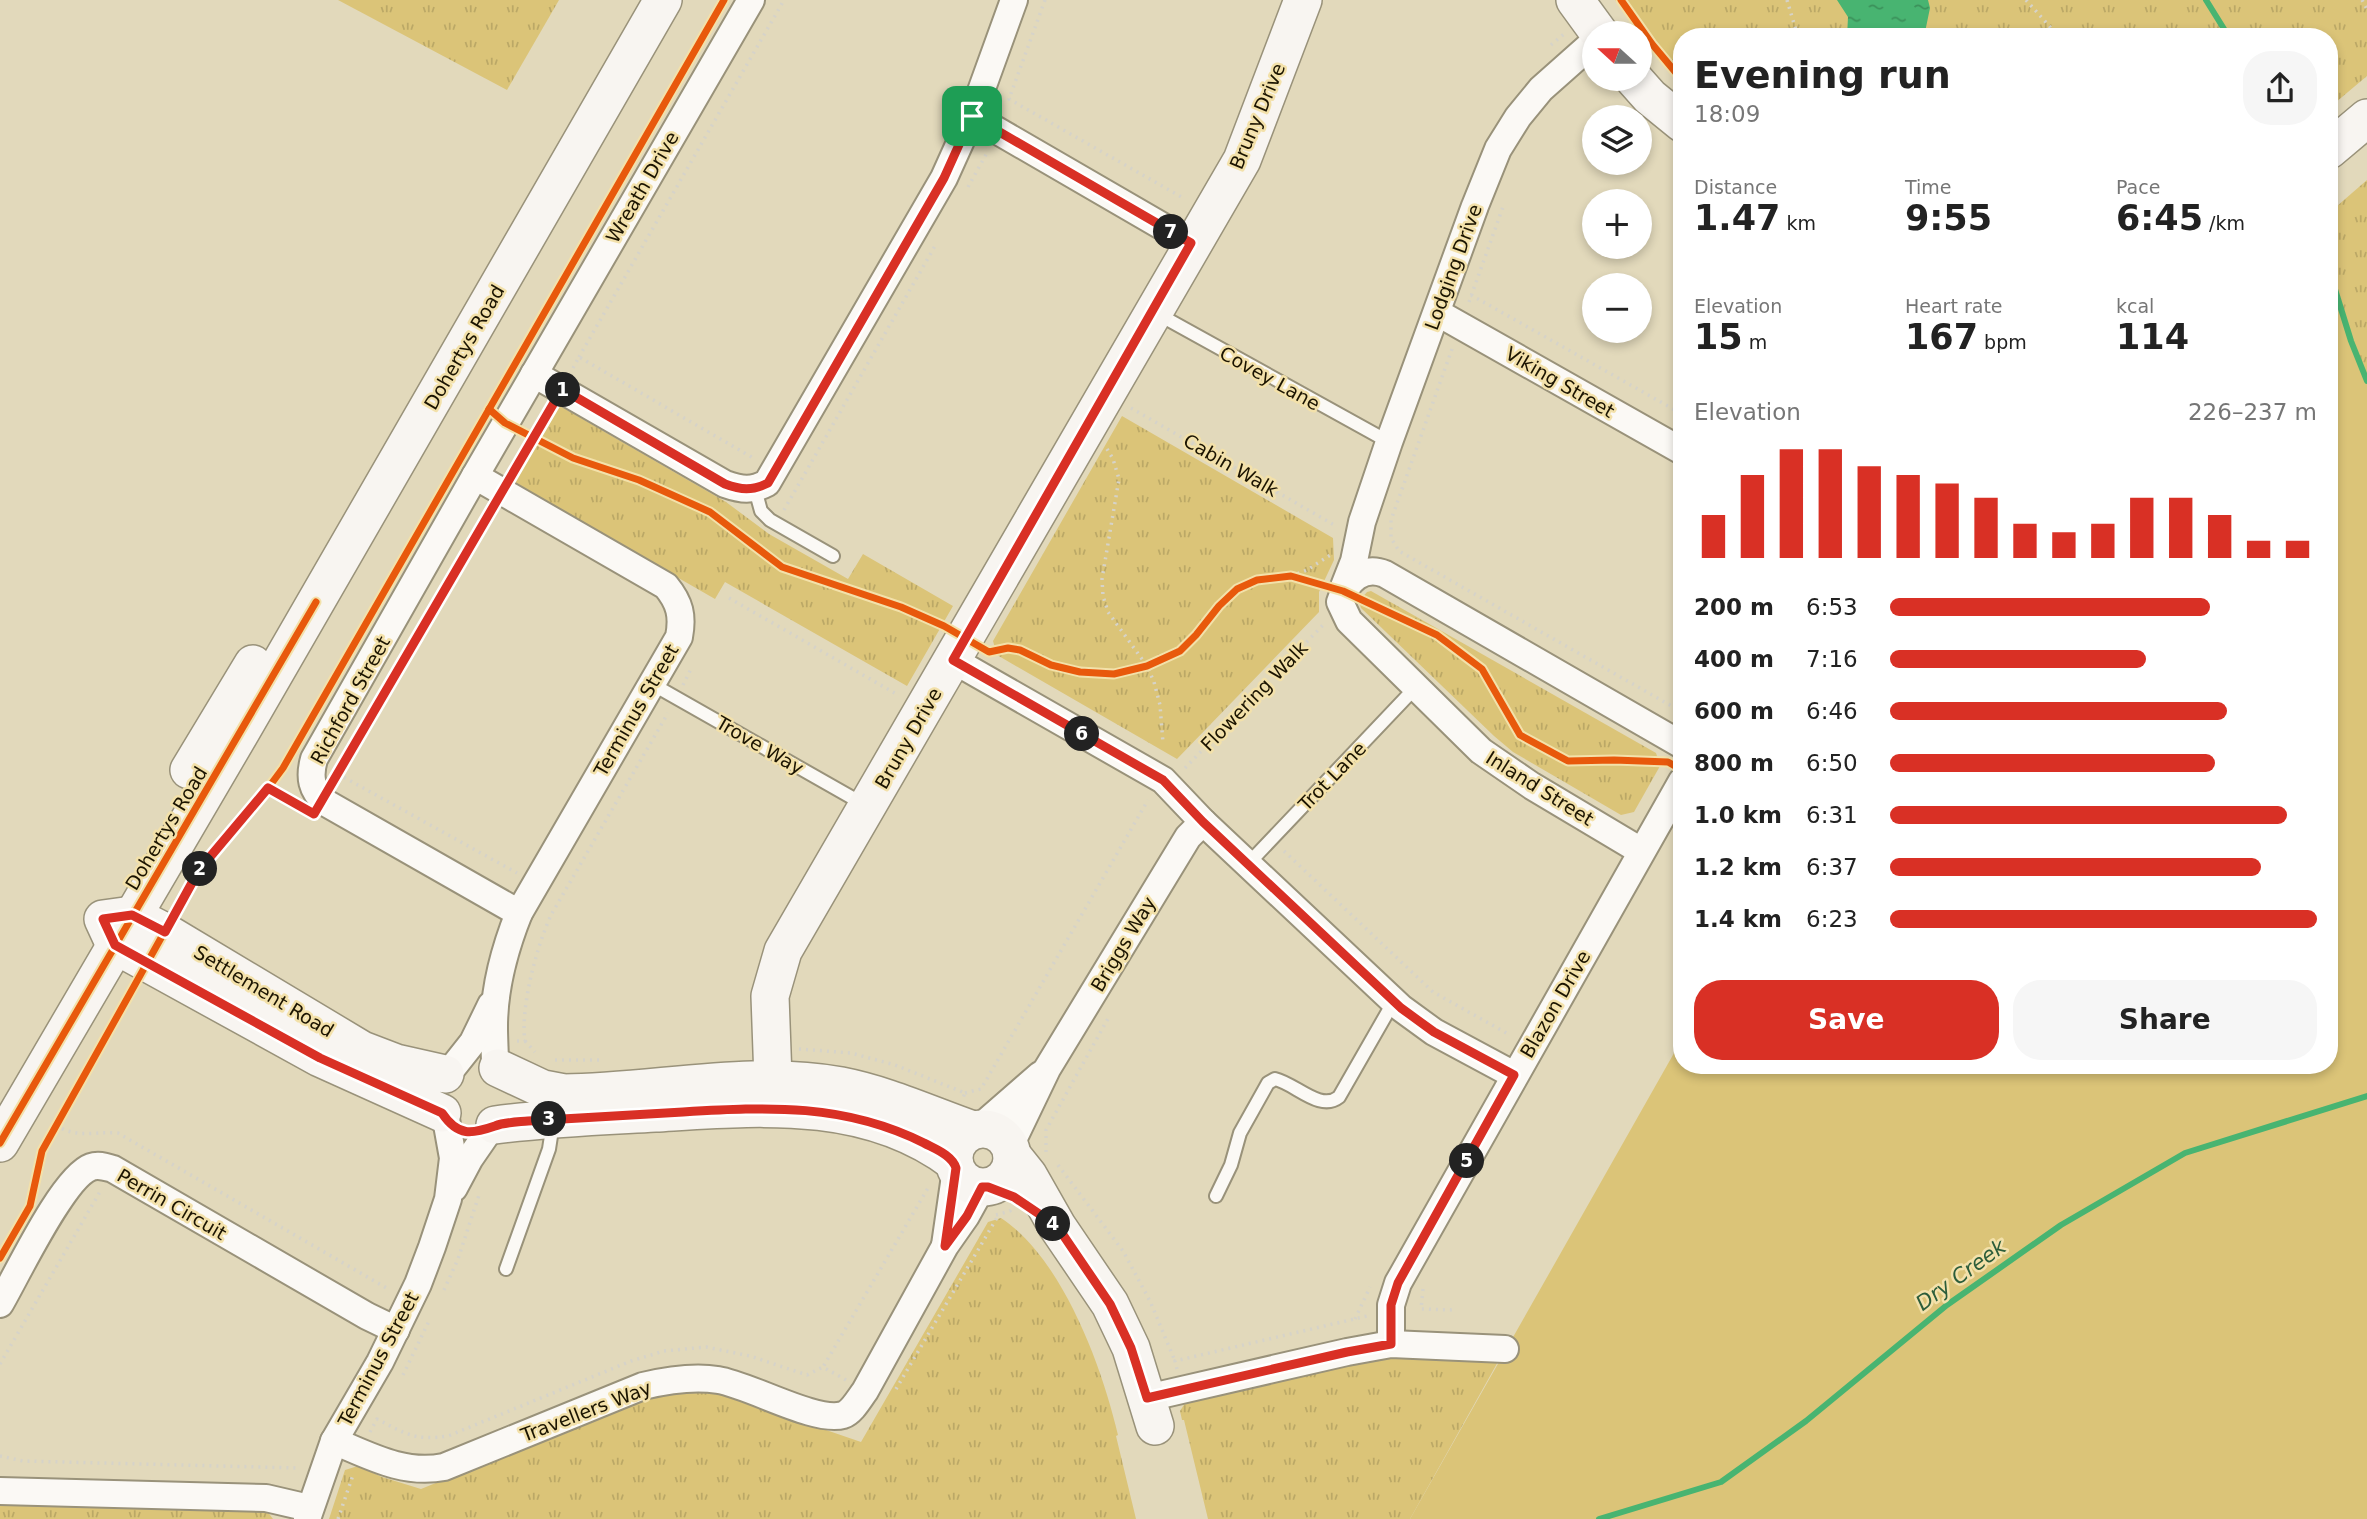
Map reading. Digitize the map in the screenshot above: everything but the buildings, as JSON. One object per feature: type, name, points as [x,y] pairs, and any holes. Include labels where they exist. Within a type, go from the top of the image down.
[{"type":"street","name":"Dohertys Road","points":[[0,1143],[117,927],[224,709],[526,240],[663,0]]},
{"type":"street","name":"Wreath Drive","points":[[475,475],[751,0]]},
{"type":"street","points":[[534,374],[725,484],[740,489],[755,489],[768,483],[944,178],[972,116],[1014,0]]},
{"type":"street","name":"Bruny Drive","points":[[773,1079],[770,996],[783,951],[1191,243],[1242,160],[1303,0]]},
{"type":"street","points":[[1575,0],[1590,21]]},
{"type":"street","name":"Lodging Drive","points":[[1355,581],[1349,524],[1449,319],[1475,206],[1498,149],[1518,117],[1541,89],[1582,53]]},
{"type":"street","points":[[1648,91],[1650,97],[1673,116]]},
{"type":"street","points":[[972,116],[1191,243]]},
{"type":"street","points":[[2338,142],[2367,118]]},
{"type":"street","name":"Viking Street","points":[[1449,319],[1673,446]]},
{"type":"street","name":"Terminus Street","points":[[449,1070],[473,1042],[496,994],[511,932],[512,910],[652,684],[679,637],[681,617],[676,598],[666,586],[475,475]]},
{"type":"street","name":"Richford Street","points":[[323,800],[312,785],[310,773],[314,759],[475,475]]},
{"type":"street","name":"Lodging Drive","points":[[1349,524],[1363,545],[1355,581]]},
{"type":"street","points":[[1355,581],[1673,740]]},
{"type":"street","name":"Inland Street","points":[[1355,581],[1340,602],[1349,621],[1490,757],[1532,786],[1641,851]]},
{"type":"street","points":[[953,660],[1163,780],[1203,822],[1394,1001],[1434,1032],[1514,1075]]},
{"type":"street","points":[[323,800],[512,910]]},
{"type":"street","name":"Blazon Drive","points":[[1391,1344],[1391,1305],[1398,1283],[1641,851],[1673,802]]},
{"type":"street","name":"Briggs Way","points":[[1011,1151],[1047,1069],[1188,837],[1203,822]]},
{"type":"street","name":"Dohertys Road","points":[[0,1094],[117,927]]},
{"type":"street","name":"Settlement Road","points":[[117,927],[165,932],[362,1050],[396,1063],[449,1070]]},
{"type":"street","name":"Settlement Road","points":[[117,927],[320,1058],[444,1116]]},
{"type":"street","name":"Terminus Street","points":[[496,994],[496,1059]]},
{"type":"street","points":[[1057,1226],[1014,1197],[970,1176],[938,1150],[877,1123],[847,1115],[813,1110],[761,1108],[553,1119],[466,1132],[455,1127],[444,1116],[438,1093],[449,1070],[475,1059],[496,1059],[543,1089],[564,1093],[773,1079],[841,1086],[885,1097],[976,1130],[988,1129],[997,1132],[1028,1175],[1057,1226],[1110,1304],[1131,1348],[1151,1412],[1347,1352],[1391,1344],[1505,1349]]},
{"type":"street","points":[[492,1127],[503,1118],[510,1098],[505,1077],[496,1059]]},
{"type":"street","name":"Briggs Way","points":[[976,1130],[1047,1069]]},
{"type":"street","name":"Terminus Street","points":[[444,1116],[453,1158],[448,1199]]},
{"type":"street","name":"Terminus Street","points":[[308,1514],[334,1441],[380,1362],[418,1284],[448,1199],[479,1143],[492,1127]]},
{"type":"street","points":[[970,1176],[958,1143],[976,1130]]},
{"type":"street","points":[[970,1176],[1004,1179],[1012,1164],[1011,1151]]},
{"type":"street","name":"Perrin Circuit","points":[[0,1304],[65,1191],[83,1172],[101,1165],[113,1169],[367,1316],[396,1330]]},
{"type":"street","name":"Travellers Way","points":[[334,1441],[394,1466],[430,1470],[444,1467],[643,1386],[674,1379],[719,1380],[817,1414],[844,1415],[865,1391],[945,1246],[967,1216],[970,1176]]},
{"type":"street","points":[[0,1491],[266,1498],[308,1514]]},
{"type":"lane","name":"Covey Lane","points":[[1153,311],[1389,442]]},
{"type":"lane","points":[[755,489],[761,511],[776,523],[833,556]]},
{"type":"lane","name":"Trove Way","points":[[652,684],[868,807]]},
{"type":"lane","name":"Trot Lane","points":[[1248,864],[1416,687]]},
{"type":"lane","points":[[1216,1196],[1231,1165],[1240,1133],[1269,1083],[1275,1079],[1284,1081],[1324,1103],[1332,1103],[1339,1097],[1394,1001]]},
{"type":"lane","points":[[506,1269],[549,1149],[553,1119]]},
{"type":"path","points":[[268,788],[314,814],[534,439],[784,0]]},
{"type":"path","points":[[1045,0],[1009,99],[1193,204]]},
{"type":"path","points":[[1621,0],[1636,21]]},
{"type":"path","points":[[1787,0],[1795,28]]},
{"type":"path","points":[[2026,0],[2051,28]]},
{"type":"path","points":[[2362,0],[2367,9]]},
{"type":"path","points":[[1652,44],[1673,69]]},
{"type":"path","points":[[965,192],[993,144]]},
{"type":"path","points":[[1506,197],[1471,295],[1449,319],[1391,520],[1391,538],[1399,551],[1673,707]]},
{"type":"path","points":[[776,523],[938,241]]},
{"type":"path","points":[[1471,295],[1673,409]]},
{"type":"path","points":[[579,357],[776,471]]},
{"type":"path","points":[[505,424],[543,443]]},
{"type":"path","points":[[1084,431],[1104,444],[1113,459],[1119,479],[1102,579],[1103,596],[1108,612],[1147,666],[1160,705],[1163,743]]},
{"type":"path","points":[[1291,576],[1336,553]]},
{"type":"path","points":[[1280,576],[1355,581]]},
{"type":"path","points":[[729,598],[903,698]]},
{"type":"path","points":[[496,1059],[525,1041],[522,1021],[544,932],[677,698],[694,661]]},
{"type":"path","points":[[1136,669],[1158,661]]},
{"type":"path","points":[[965,1093],[981,1089],[1153,792],[1143,783],[1150,773]]},
{"type":"path","points":[[338,774],[522,876],[512,910]]},
{"type":"path","points":[[261,798],[276,778]]},
{"type":"path","points":[[1272,839],[1433,992],[1512,1036]]},
{"type":"path","points":[[1111,1014],[1046,1130],[1046,1151],[1123,1251],[1150,1301],[1175,1361]]},
{"type":"path","points":[[51,1133],[62,1115]]},
{"type":"path","points":[[56,1125],[72,1134],[118,1133],[392,1292]]},
{"type":"path","points":[[0,1364],[105,1182]]},
{"type":"path","points":[[1423,1289],[1421,1309],[1455,1310]]},
{"type":"path","points":[[0,1456],[23,1461],[305,1468]]},
{"type":"green space","points":[[338,0],[559,0],[507,90]]},
{"type":"green space","points":[[1615,0],[2367,0],[2367,76],[2338,100],[2338,28],[1673,28],[1673,75],[1652,49],[1652,21],[1631,21]]},
{"type":"green space","points":[[2367,180],[2367,381],[2338,299],[2338,205]]},
{"type":"green space","points":[[2338,299],[2367,381],[2367,1519],[1410,1519],[1673,1055],[1673,1074],[2338,1074]]},
{"type":"green space","points":[[560,406],[726,502],[769,534],[848,579],[863,554],[953,606],[907,686],[725,582],[715,599],[515,484],[512,471],[547,410]]},
{"type":"green space","points":[[1122,416],[1333,538],[1334,560],[1319,592],[1319,612],[1177,759],[997,655],[993,641]]},
{"type":"green space","points":[[1371,591],[1656,753],[1660,766],[1634,812],[1621,815],[1513,752],[1361,608],[1359,601]]},
{"type":"green space","points":[[1001,1218],[1023,1236],[1043,1259],[1061,1286],[1090,1347],[1111,1408],[1136,1519],[329,1519],[345,1470],[358,1466],[382,1477],[421,1489],[639,1400],[669,1392],[690,1390],[721,1394],[861,1442],[988,1222]]},
{"type":"green space","points":[[1402,1355],[1499,1360],[1410,1519],[1208,1519],[1180,1411],[1187,1400],[1295,1374]]},
{"type":"green space","points":[[0,1504],[267,1511],[273,1519],[0,1519]]},
{"type":"water","points":[[1837,0],[1928,0],[1930,8],[1926,28],[1847,28],[1848,17]]},
{"type":"waterway","points":[[2206,0],[2223,28]]},
{"type":"waterway","points":[[2338,299],[2367,381]]},
{"type":"waterway","name":"Dry Creek","points":[[1599,1519],[1721,1482],[1806,1421],[1947,1305],[2061,1225],[2185,1153],[2367,1096]]},
{"type":"cycle path","points":[[0,1258],[30,1206],[42,1151],[199,870],[254,807],[283,768],[724,0]]},
{"type":"cycle path","points":[[1621,0],[1673,69]]},
{"type":"cycle path","points":[[489,409],[505,423],[573,458],[639,480],[710,512],[782,567],[901,607],[944,626],[989,652],[1008,648],[1020,650],[1051,665],[1080,672],[1114,674],[1147,666],[1180,651],[1237,589],[1257,580],[1291,576],[1343,591],[1437,635],[1482,669],[1520,735],[1568,761],[1614,760],[1668,762],[1673,765]]},
{"type":"cycle path","points":[[0,1143],[316,602]]},
{"type":"route","points":[[972,116],[1191,243],[953,660],[1163,780],[1203,822],[1401,1008],[1434,1032],[1514,1075],[1398,1283],[1391,1305],[1391,1344],[1147,1398],[1131,1348],[1110,1304],[1057,1226],[1014,1197],[982,1187],[967,1216],[945,1246],[956,1168],[954,1162],[938,1150],[909,1135],[847,1115],[774,1107],[528,1121],[466,1132],[455,1127],[442,1113],[320,1058],[115,945],[103,919],[132,915],[165,932],[199,870],[268,788],[314,814],[562,389],[725,484],[740,489],[755,489],[768,483],[944,178],[972,116]]}]
